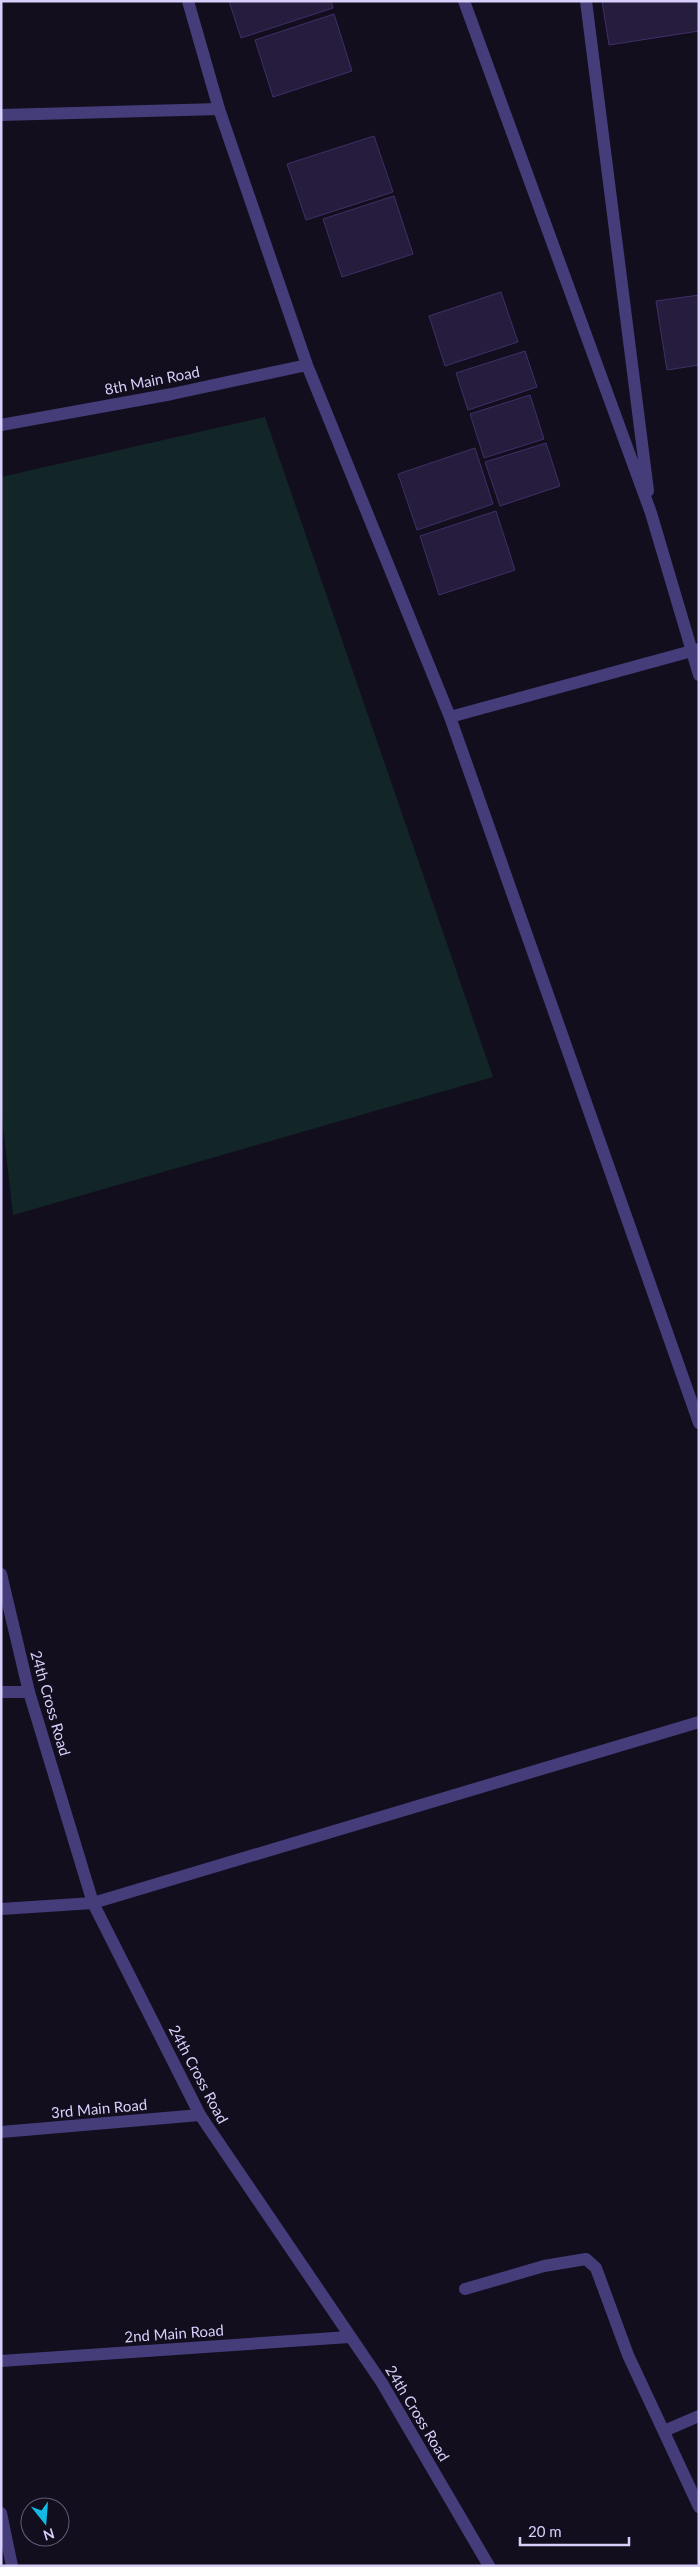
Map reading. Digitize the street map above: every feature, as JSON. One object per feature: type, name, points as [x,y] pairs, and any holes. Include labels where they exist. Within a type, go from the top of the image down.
[{"type":"street","points":[[188,1],[219,109],[307,365],[450,717],[699,1423]]},
{"type":"street","points":[[464,1],[651,513],[694,649],[699,675]]},
{"type":"street","points":[[586,1],[651,513]]},
{"type":"street","points":[[1,115],[219,109]]},
{"type":"street","name":"8th Main Road","points":[[1,425],[172,394],[307,365]]},
{"type":"street","points":[[450,717],[694,649]]},
{"type":"street","name":"24th Cross Road","points":[[1,1574],[29,1692],[93,1903],[200,2115],[349,2338],[382,2383],[490,2566]]},
{"type":"street","points":[[1,1692],[29,1692]]},
{"type":"street","points":[[1,1909],[93,1903],[699,1722]]},
{"type":"street","name":"3rd Main Road","points":[[1,2132],[200,2115]]},
{"type":"street","points":[[465,2289],[544,2266],[586,2259],[596,2268],[628,2355],[699,2507]]},
{"type":"street","name":"2nd Main Road","points":[[1,2361],[349,2338]]},
{"type":"street","points":[[664,2431],[699,2416]]},
{"type":"street","points":[[1,2514],[12,2566]]},
{"type":"green space","points":[[265,417],[493,1077],[13,1215],[1,1108],[1,477]]},
{"type":"building","points":[[229,1],[331,1],[333,8],[241,38]]},
{"type":"building","points":[[602,1],[699,1],[699,31],[609,45]]},
{"type":"building","points":[[334,14],[352,71],[273,97],[255,40]]},
{"type":"building","points":[[374,136],[393,192],[306,220],[287,164]]},
{"type":"building","points":[[394,196],[413,254],[342,277],[323,219]]},
{"type":"building","points":[[501,292],[518,342],[445,366],[429,316]]},
{"type":"building","points":[[699,295],[699,365],[667,370],[656,301]]},
{"type":"building","points":[[525,351],[537,387],[468,410],[456,373]]},
{"type":"building","points":[[530,395],[544,439],[484,458],[470,414]]},
{"type":"building","points":[[546,443],[560,486],[500,506],[485,462]]},
{"type":"building","points":[[475,448],[493,504],[417,530],[398,474]]},
{"type":"building","points":[[496,511],[515,570],[439,595],[420,536]]}]
